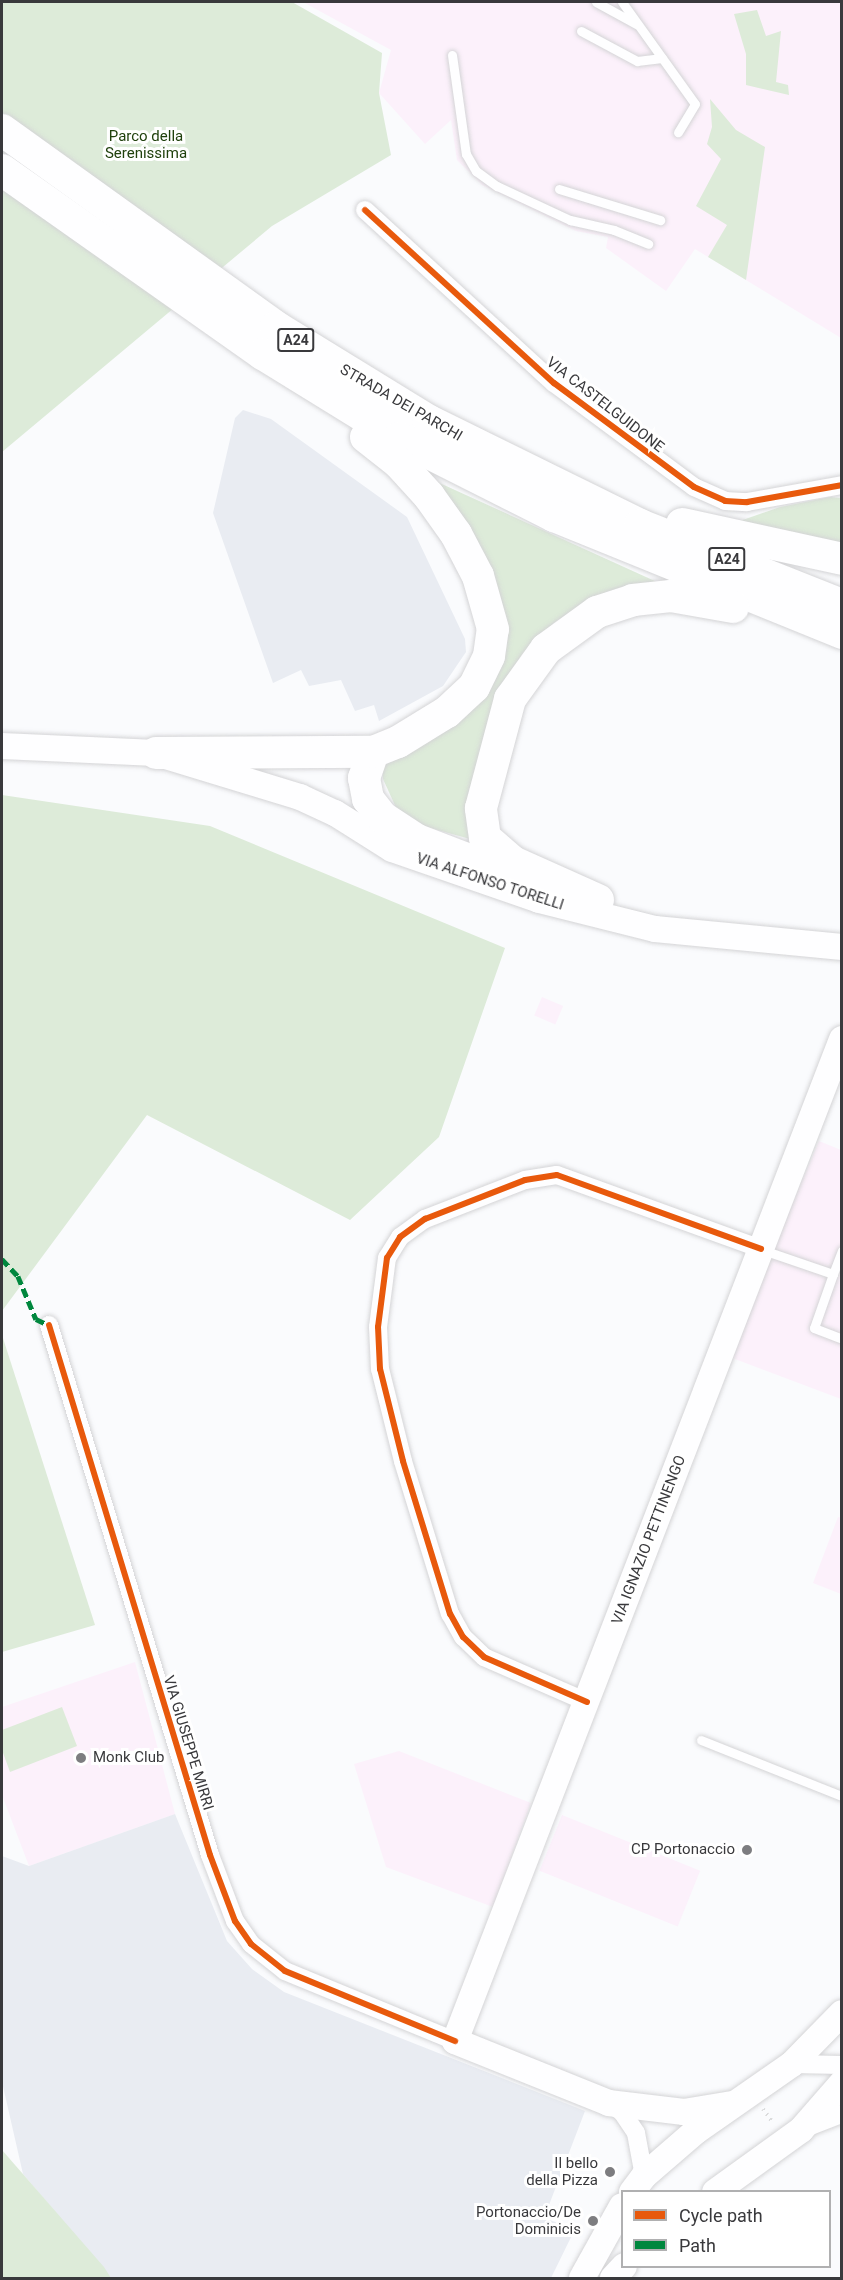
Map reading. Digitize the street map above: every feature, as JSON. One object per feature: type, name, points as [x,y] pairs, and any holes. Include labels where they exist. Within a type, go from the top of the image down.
[{"type":"highway","name":"STRADA DEI PARCHI","points":[[2,130],[333,364],[474,446],[613,513],[842,604]]},
{"type":"highway","name":"STRADA DEI PARCHI","points":[[2,170],[263,354],[381,428],[502,492],[620,545],[842,633]]},
{"type":"highway","points":[[156,753],[374,752],[398,742],[447,712],[474,687],[491,649],[488,603],[456,534],[413,478],[263,354]]},
{"type":"highway","points":[[613,513],[652,517],[842,559]]},
{"type":"highway","points":[[598,900],[513,862],[491,846],[483,830],[484,790],[505,710],[537,658],[568,629],[597,612],[633,600],[671,596],[721,603],[842,640]]},
{"type":"highway","points":[[374,752],[364,769],[368,798],[382,817],[404,834],[507,876],[598,900]]},
{"type":"main road","name":"VIA ALFONSO TORELLI","points":[[2,747],[156,753],[300,797],[335,813],[392,849],[539,900],[655,928],[753,941],[842,947]]},
{"type":"main road","points":[[598,900],[730,922],[842,930]]},
{"type":"main road","name":"VIA IGNAZIO PETTINENGO","points":[[455,2041],[842,1039]]},
{"type":"main road","points":[[634,2190],[732,2104],[792,2064],[842,2013]]},
{"type":"main road","name":"VIA GIUSEPPE MIRRI","points":[[455,2041],[609,2103],[684,2112],[732,2104]]},
{"type":"main road","points":[[718,2190],[842,2084]]},
{"type":"main road","points":[[582,2278],[621,2211]]},
{"type":"street","name":"VIA CASTELGUIDONE","points":[[365,210],[559,388],[694,487],[725,501],[747,502],[842,484]]},
{"type":"street","points":[[586,1702],[484,1658],[463,1637],[450,1614],[400,1451],[380,1369],[378,1327],[387,1258],[400,1237],[425,1219],[525,1180],[556,1174],[761,1249]]},
{"type":"street","name":"VIA GIUSEPPE MIRRI","points":[[49,1325],[210,1855],[234,1921],[251,1944],[285,1971],[455,2041]]},
{"type":"street","points":[[792,2064],[842,2065]]},
{"type":"street","name":"VIA GIUSEPPE MIRRI","points":[[609,2103],[626,2117],[636,2133],[633,2190]]},
{"type":"street","points":[[792,2129],[842,2114]]},
{"type":"lane","points":[[596,2],[638,25]]},
{"type":"lane","points":[[622,2],[695,104],[678,132]]},
{"type":"lane","points":[[581,31],[637,60],[662,58]]},
{"type":"lane","points":[[453,55],[466,154],[476,171],[497,186],[570,220],[614,230],[648,244]]},
{"type":"lane","points":[[560,189],[660,220]]},
{"type":"lane","points":[[761,1249],[833,1274]]},
{"type":"lane","points":[[842,1251],[814,1328],[842,1339]]},
{"type":"lane","points":[[701,1740],[842,1796]]},
{"type":"path","points":[[763,2109],[769,2121],[792,2129]]},
{"type":"shaded area","points":[[303,2],[841,2],[841,338],[695,249],[666,291],[606,248],[608,237],[576,231],[482,185],[457,160],[451,120],[425,144],[379,93],[391,50]]},
{"type":"shaded area","points":[[243,410],[271,419],[407,517],[465,639],[466,652],[443,686],[379,721],[374,705],[355,711],[341,680],[309,686],[301,670],[273,683],[213,513],[235,418]]},
{"type":"shaded area","points":[[542,997],[563,1006],[555,1024],[534,1015]]},
{"type":"shaded area","points":[[819,1141],[841,1150],[841,1399],[727,1356]]},
{"type":"shaded area","points":[[838,1517],[842,1518],[841,1594],[813,1583]]},
{"type":"shaded area","name":"Monk Club","points":[[135,1662],[175,1814],[29,1866],[2,1795],[2,1707]]},
{"type":"shaded area","points":[[399,1751],[531,1803],[493,1907],[386,1867],[354,1764]]},
{"type":"shaded area","points":[[175,1814],[227,1941],[252,1969],[284,1992],[585,2111],[544,2218],[575,2229],[551,2278],[111,2278],[23,2174],[2,2082],[2,1856],[29,1866]]},
{"type":"shaded area","points":[[562,1815],[700,1871],[678,1926],[540,1871]]},
{"type":"green space","name":"Parco della Serenissima","points":[[2,2],[292,2],[382,53],[379,93],[391,155],[272,226],[2,452]]},
{"type":"green space","points":[[757,10],[766,36],[781,31],[776,82],[788,85],[789,95],[746,85],[746,54],[734,14]]},
{"type":"green space","points":[[710,99],[736,130],[765,147],[746,280],[708,257],[727,225],[696,206],[721,159],[707,144],[712,127]]},
{"type":"green space","points":[[433,480],[657,582],[590,601],[555,622],[523,653],[496,698],[488,720],[466,807],[470,839],[416,824],[398,812],[383,779],[382,767],[432,735],[499,664]]},
{"type":"green space","points":[[830,497],[841,498],[841,551],[737,522],[780,507]]},
{"type":"green space","points":[[2,795],[210,826],[505,948],[439,1137],[350,1220],[147,1115],[2,1311]]},
{"type":"green space","points":[[2,1335],[95,1625],[2,1652]]},
{"type":"green space","points":[[62,1707],[77,1746],[10,1772],[2,1750],[2,1730]]},
{"type":"green space","points":[[2,2150],[104,2267],[111,2278],[2,2278]]},
{"type":"marked path","points":[[2,1259],[18,1276],[36,1319],[49,1325]]},
{"type":"cycle path","points":[[365,210],[554,383],[694,487],[725,501],[747,502],[842,485]]},
{"type":"cycle path","points":[[587,1702],[484,1657],[463,1637],[450,1614],[403,1461],[380,1369],[378,1327],[387,1258],[400,1237],[425,1219],[525,1180],[557,1175],[761,1249]]},
{"type":"cycle path","points":[[49,1325],[210,1855],[235,1921],[251,1944],[285,1971],[455,2041]]},
{"type":"place","name":"Monk Club","points":[[81,1758]]},
{"type":"place","name":"CP Portonaccio","points":[[747,1850]]},
{"type":"place","name":"Il bello della Pizza","points":[[610,2172]]},
{"type":"place","name":"Portonaccio/De Dominicis","points":[[593,2221]]}]
